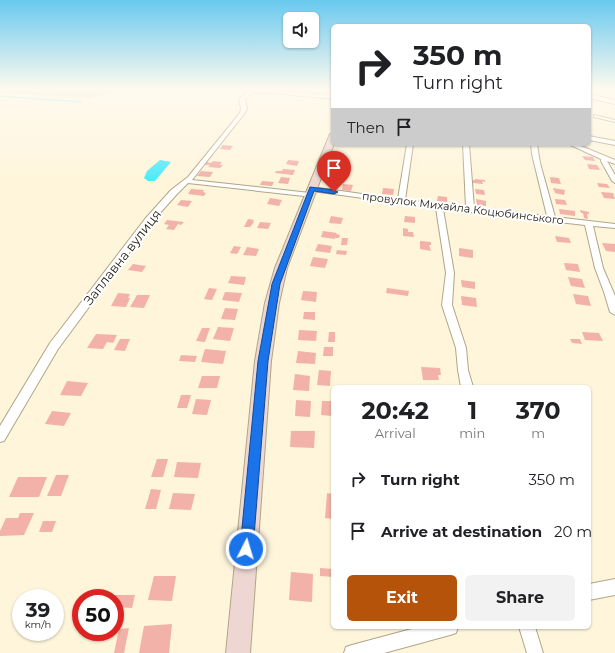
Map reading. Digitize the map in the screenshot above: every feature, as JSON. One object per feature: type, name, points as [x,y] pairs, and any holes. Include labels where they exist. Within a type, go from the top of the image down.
[{"type":"main road","points":[[238,653],[263,361],[271,309],[281,268],[331,141]]},
{"type":"street","name":"Заплавна вулиця","points":[[0,437],[37,374],[71,322],[148,221],[174,192],[187,181],[237,120]]},
{"type":"street","points":[[591,138],[615,143]]},
{"type":"street","points":[[401,202],[410,146]]},
{"type":"street","points":[[466,146],[470,210]]},
{"type":"street","points":[[534,146],[537,167],[547,195],[551,218]]},
{"type":"street","points":[[576,146],[615,162]]},
{"type":"street","points":[[605,158],[604,161],[615,181]]},
{"type":"street","name":"провулок Михайла Коцюбинського","points":[[187,181],[311,192],[615,226]]},
{"type":"street","points":[[439,206],[450,273],[447,305],[461,348],[468,385]]},
{"type":"street","points":[[588,222],[599,268],[615,312]]},
{"type":"street","points":[[591,592],[615,587]]},
{"type":"street","points":[[352,653],[442,629]]},
{"type":"street","points":[[528,629],[535,653]]},
{"type":"water","points":[[160,160],[171,162],[155,181],[148,181],[144,178],[147,171]]},
{"type":"building","points":[[223,145],[233,146],[230,150],[220,149]]},
{"type":"building","points":[[582,156],[593,157],[595,161],[585,160]]},
{"type":"building","points":[[288,160],[299,161],[297,166],[286,164]]},
{"type":"building","points":[[213,161],[222,162],[220,165],[223,165],[220,168],[208,167],[210,165],[205,165],[207,162],[211,163]]},
{"type":"building","points":[[587,164],[597,165],[600,170],[589,169]]},
{"type":"building","points":[[283,169],[295,170],[293,175],[275,173],[276,171],[282,171]]},
{"type":"building","points":[[201,171],[213,172],[210,177],[197,176]]},
{"type":"building","points":[[281,177],[290,178],[288,184],[278,183]]},
{"type":"building","points":[[550,177],[559,178],[561,184],[551,183]]},
{"type":"building","points":[[473,180],[485,180],[485,182],[482,181],[483,184],[473,183]]},
{"type":"building","points":[[262,181],[274,182],[272,186],[260,185]]},
{"type":"building","points":[[597,183],[607,184],[610,188],[599,187]]},
{"type":"building","points":[[343,184],[353,185],[351,191],[342,190]]},
{"type":"building","points":[[383,188],[394,189],[393,195],[382,194]]},
{"type":"building","points":[[553,188],[565,190],[564,195],[555,193]]},
{"type":"building","points":[[191,189],[204,190],[203,192],[206,193],[204,196],[188,194]]},
{"type":"building","points":[[475,189],[484,190],[485,195],[476,194]]},
{"type":"building","points":[[601,192],[613,193],[615,199],[604,198]]},
{"type":"building","points":[[438,196],[447,197],[447,202],[437,201]]},
{"type":"building","points":[[270,198],[282,200],[279,206],[267,204]]},
{"type":"building","points":[[476,199],[486,201],[486,206],[477,205]]},
{"type":"building","points":[[555,199],[565,200],[567,205],[556,204]]},
{"type":"building","points":[[181,200],[192,201],[188,207],[177,205]]},
{"type":"building","points":[[559,209],[575,211],[575,216],[560,214]]},
{"type":"building","points":[[580,210],[589,212],[589,214],[587,214],[588,219],[584,218],[583,213],[581,213]]},
{"type":"building","points":[[331,216],[343,218],[341,224],[329,223]]},
{"type":"building","points":[[405,216],[415,217],[415,223],[404,222]]},
{"type":"building","points":[[248,219],[254,220],[254,222],[250,227],[244,227]]},
{"type":"building","points":[[167,220],[184,222],[181,225],[178,224],[174,230],[166,229],[169,225],[164,224]]},
{"type":"building","points":[[260,222],[271,223],[268,229],[257,228]]},
{"type":"building","points":[[403,228],[408,229],[408,232],[413,232],[414,237],[403,236]]},
{"type":"building","points":[[323,231],[337,233],[336,234],[340,235],[339,238],[335,239],[321,237]]},
{"type":"building","points":[[555,236],[569,238],[571,243],[557,242]]},
{"type":"building","points":[[342,238],[348,238],[347,245],[341,245]]},
{"type":"building","points":[[420,241],[431,242],[431,245],[429,245],[431,251],[420,249]]},
{"type":"building","points":[[602,243],[615,244],[615,252],[606,251]]},
{"type":"building","points":[[318,244],[332,246],[330,253],[315,251]]},
{"type":"building","points":[[234,246],[241,247],[237,254],[230,253]]},
{"type":"building","points":[[247,247],[259,249],[256,256],[243,255]]},
{"type":"building","points":[[459,248],[473,250],[473,258],[459,256]]},
{"type":"building","points":[[337,250],[347,251],[346,255],[336,254]]},
{"type":"building","points":[[313,257],[328,259],[325,268],[310,266]]},
{"type":"building","points":[[564,263],[578,264],[580,272],[566,270]]},
{"type":"building","points":[[133,264],[146,266],[142,272],[128,270]]},
{"type":"building","points":[[231,276],[246,277],[244,285],[228,283]]},
{"type":"building","points":[[568,277],[582,279],[585,288],[571,286]]},
{"type":"building","points":[[461,280],[475,282],[475,289],[462,287]]},
{"type":"building","points":[[209,288],[217,289],[212,300],[204,299]]},
{"type":"building","points":[[387,288],[409,291],[408,296],[386,293]]},
{"type":"building","points":[[303,291],[317,292],[316,302],[301,300]]},
{"type":"building","points":[[225,292],[242,293],[239,302],[222,300]]},
{"type":"building","points":[[118,293],[130,294],[126,307],[111,306]]},
{"type":"building","points":[[573,294],[588,296],[591,306],[576,304]]},
{"type":"building","points":[[137,295],[150,295],[144,308],[130,307]]},
{"type":"building","points":[[461,296],[476,298],[477,307],[462,305]]},
{"type":"building","points":[[225,308],[238,309],[235,320],[221,319]]},
{"type":"building","points":[[304,312],[315,312],[315,320],[303,319]]},
{"type":"building","points":[[218,327],[234,328],[230,341],[213,339]]},
{"type":"building","points":[[202,328],[210,328],[205,342],[196,341]]},
{"type":"building","points":[[299,330],[317,331],[316,341],[298,340]]},
{"type":"building","points":[[329,332],[335,332],[335,342],[328,342]]},
{"type":"building","points":[[582,332],[599,333],[603,341],[585,340]]},
{"type":"building","points":[[96,334],[117,335],[113,343],[107,342],[103,349],[87,348]]},
{"type":"building","points":[[120,339],[130,339],[125,351],[114,350]]},
{"type":"building","points":[[570,339],[580,339],[582,344],[572,343]]},
{"type":"building","points":[[324,347],[333,347],[333,356],[323,356]]},
{"type":"building","points":[[205,349],[226,351],[223,364],[201,362]]},
{"type":"building","points":[[298,351],[316,353],[315,364],[296,363]]},
{"type":"building","points":[[181,355],[197,356],[195,362],[179,361]]},
{"type":"building","points":[[421,367],[440,368],[441,375],[438,375],[439,380],[423,380]]},
{"type":"building","points":[[319,370],[331,371],[330,386],[317,385]]},
{"type":"building","points":[[295,374],[310,376],[309,391],[293,390]]},
{"type":"building","points":[[202,376],[220,376],[217,388],[198,388]]},
{"type":"building","points":[[67,381],[88,383],[81,396],[60,395]]},
{"type":"building","points":[[181,395],[191,395],[187,408],[177,408]]},
{"type":"building","points":[[196,399],[211,400],[207,415],[192,414]]},
{"type":"building","points":[[296,400],[311,401],[310,417],[295,416]]},
{"type":"building","points":[[322,401],[331,401],[331,416],[321,415]]},
{"type":"building","points":[[52,411],[71,413],[64,426],[45,424]]},
{"type":"building","points":[[291,431],[315,431],[314,448],[290,447]]},
{"type":"building","points":[[157,459],[168,459],[163,477],[151,477]]},
{"type":"building","points":[[177,462],[201,463],[198,478],[174,477]]},
{"type":"building","points":[[56,475],[69,475],[61,496],[47,496]]},
{"type":"building","points":[[18,477],[47,477],[39,497],[9,497]]},
{"type":"building","points":[[151,489],[161,490],[156,509],[145,509]]},
{"type":"building","points":[[173,493],[195,494],[191,510],[169,509]]},
{"type":"building","points":[[327,493],[331,494],[331,519],[325,518]]},
{"type":"building","points":[[20,513],[34,513],[24,535],[0,536],[0,531],[6,518],[18,518]]},
{"type":"building","points":[[43,521],[56,521],[52,532],[39,532]]},
{"type":"building","points":[[320,568],[331,569],[331,577],[320,576]]},
{"type":"building","points":[[291,572],[313,574],[312,602],[289,600]]},
{"type":"building","points":[[154,576],[176,576],[172,601],[148,600]]},
{"type":"building","points":[[124,595],[135,595],[132,608],[124,608]]},
{"type":"building","points":[[172,624],[169,653],[139,653],[144,626]]},
{"type":"building","points":[[124,628],[129,628],[124,653],[114,653],[116,641],[124,641]]},
{"type":"route","points":[[246,549],[263,361],[276,284],[312,188],[334,192]]}]
